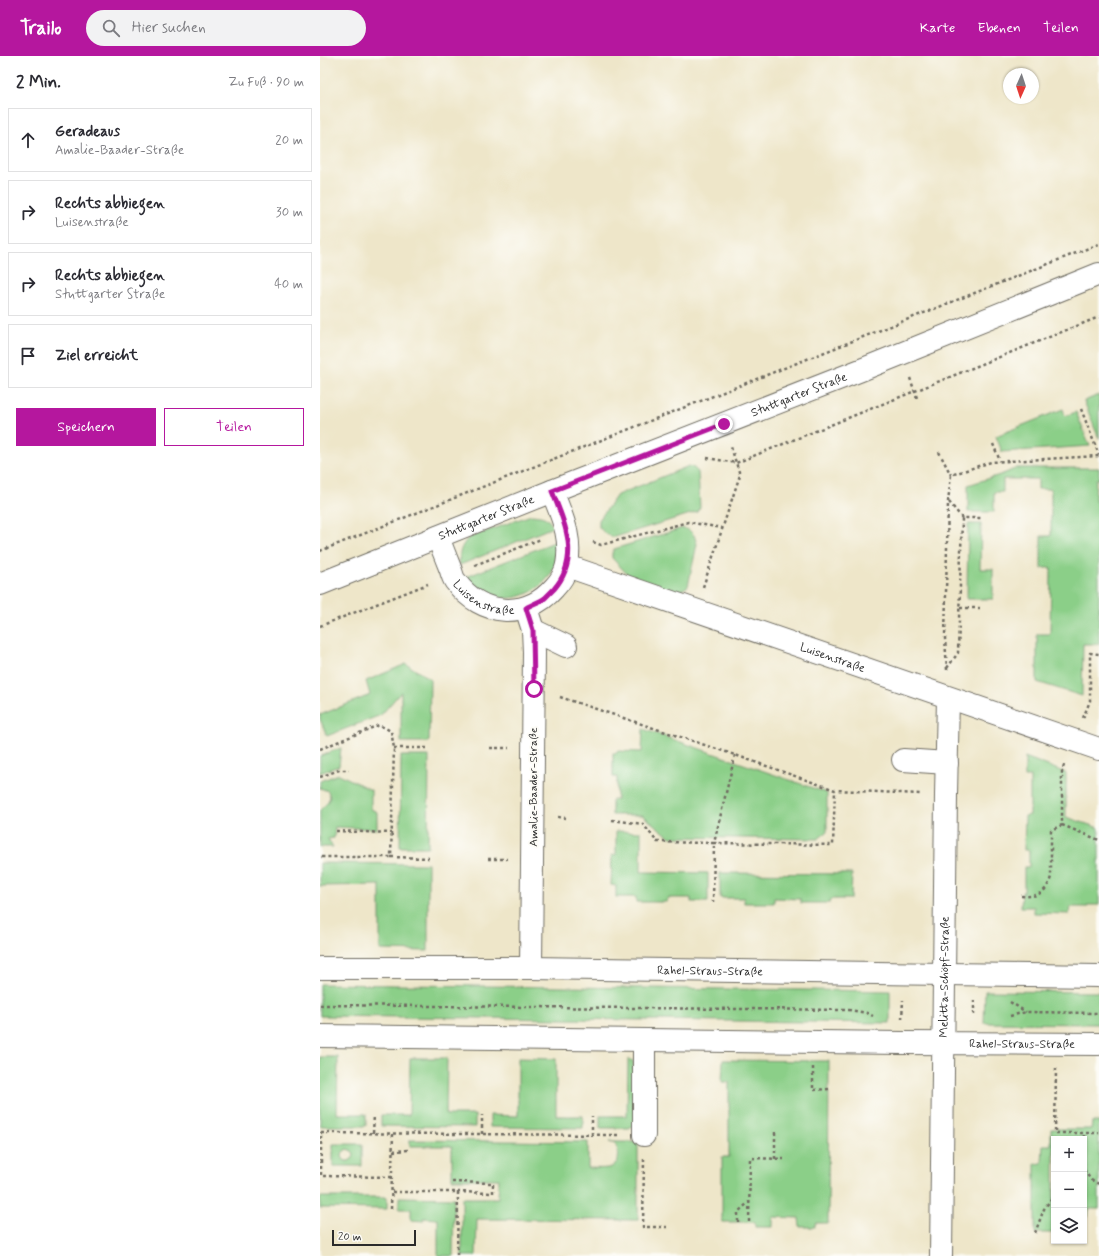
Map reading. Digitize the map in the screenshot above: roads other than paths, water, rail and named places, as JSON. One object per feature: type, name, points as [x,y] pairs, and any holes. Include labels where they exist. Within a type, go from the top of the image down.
[{"type":"street","name":"Stuttgarter Straße","points":[[320,584],[1099,274]]},
{"type":"street","name":"Luisenstraße","points":[[438,537],[455,581],[465,592],[483,605],[497,609],[512,610],[526,608],[546,597],[560,581],[567,566],[569,544],[566,529],[552,491]]},
{"type":"street","name":"Luisenstraße","points":[[567,566],[1099,749]]},
{"type":"street","name":"Amalie-Baader-Straße","points":[[526,608],[533,630],[534,689],[531,968]]},
{"type":"street","points":[[533,630],[566,646]]},
{"type":"street","name":"Melitta-Schöpf-Straße","points":[[941,1256],[942,1043],[948,698]]},
{"type":"street","points":[[903,760],[947,763]]},
{"type":"street","name":"Rahel-Straus-Straße","points":[[320,968],[531,968],[1099,976]]},
{"type":"street","name":"Rahel-Straus-Straße","points":[[320,1036],[975,1044],[1099,1044]]},
{"type":"street","points":[[644,1040],[644,1135]]}]
